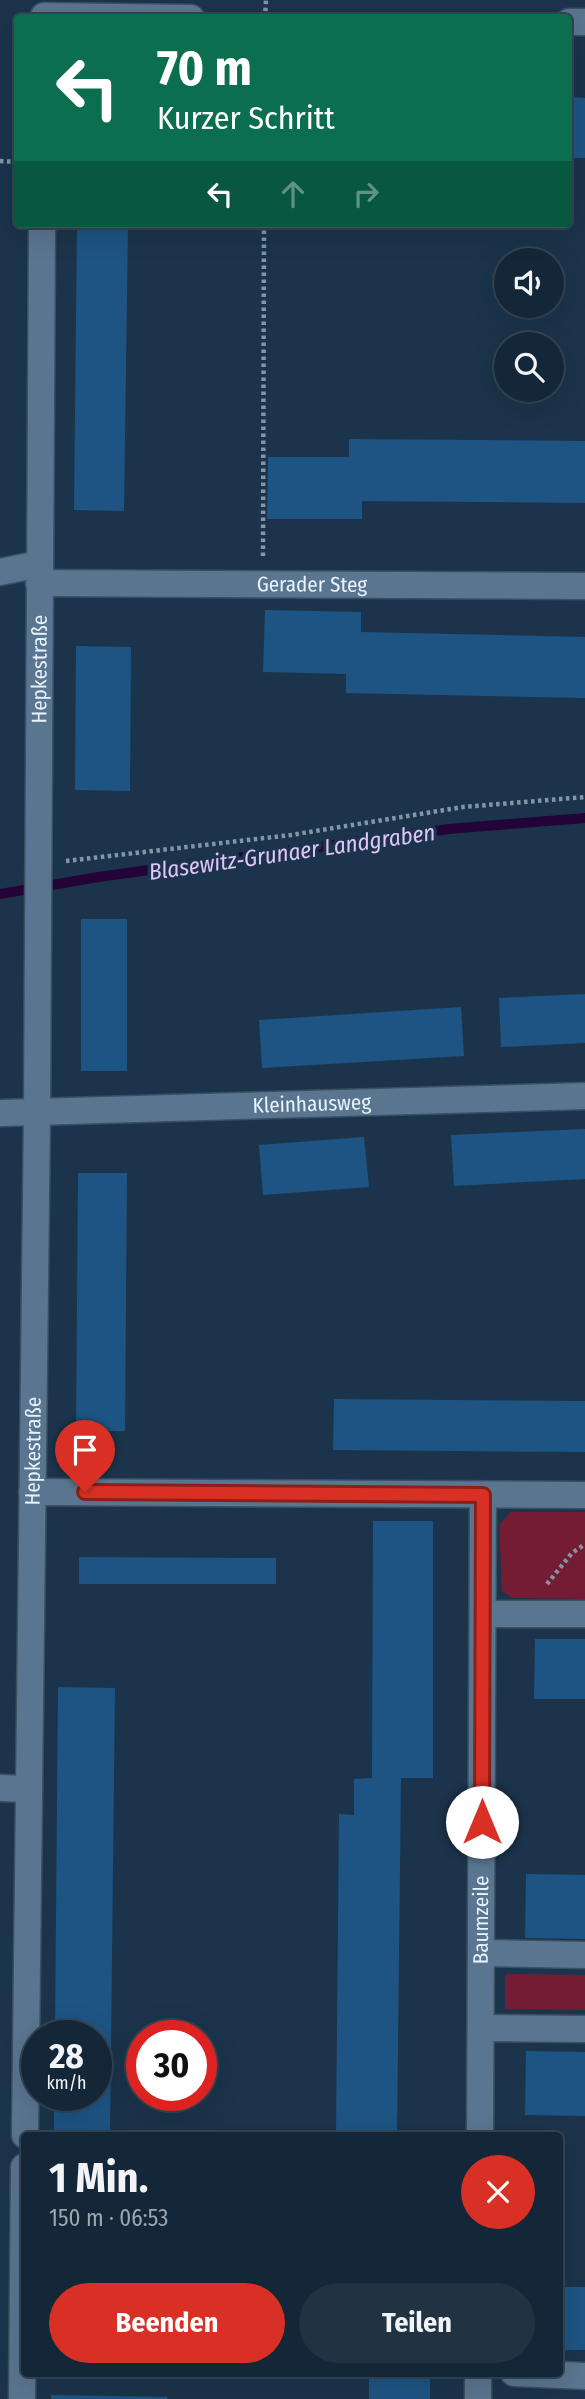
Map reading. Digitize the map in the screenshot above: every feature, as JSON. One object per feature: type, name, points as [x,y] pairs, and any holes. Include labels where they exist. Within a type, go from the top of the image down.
[{"type":"street","points":[[44,11],[107,14]]},
{"type":"street","name":"Hepkestraße","points":[[25,2132],[37,1113],[42,228]]},
{"type":"street","name":"Gerader Steg","points":[[0,572],[262,584],[585,586]]},
{"type":"street","name":"Kleinhausweg","points":[[37,1113],[585,1096]]},
{"type":"street","points":[[0,1113],[37,1113]]},
{"type":"street","points":[[32,1492],[585,1495]]},
{"type":"street","name":"Baumzeile","points":[[480,2132],[483,1495]]},
{"type":"street","points":[[483,1614],[585,1614]]},
{"type":"street","points":[[0,1788],[29,1789]]},
{"type":"street","points":[[481,1953],[585,1955]]},
{"type":"street","points":[[481,2028],[585,2029]]},
{"type":"street","points":[[563,2375],[585,2376]]},
{"type":"street","points":[[22,2377],[22,2399]]},
{"type":"street","points":[[478,2377],[478,2399]]},
{"type":"path","points":[[262,584],[264,228]]},
{"type":"path","points":[[37,864],[290,835],[463,807],[585,797]]},
{"type":"path","points":[[532,1613],[554,1572],[572,1553],[585,1545]]},
{"type":"shaded area","points":[[511,1512],[585,1512],[585,1599],[512,1598],[502,1591],[499,1525]]},
{"type":"shaded area","points":[[505,1974],[585,1975],[585,2010],[505,2009]]},
{"type":"building","points":[[572,97],[585,98],[585,158],[572,158]]},
{"type":"building","points":[[77,228],[128,228],[124,511],[74,510]]},
{"type":"building","points":[[349,439],[585,441],[585,503],[362,501],[362,519],[267,519],[268,457],[349,457]]},
{"type":"building","points":[[265,610],[361,612],[361,632],[585,637],[585,698],[346,693],[346,674],[263,672]]},
{"type":"building","points":[[76,646],[131,647],[130,791],[75,790]]},
{"type":"building","points":[[81,919],[127,919],[127,1071],[81,1071]]},
{"type":"building","points":[[585,994],[585,1043],[501,1047],[499,998]]},
{"type":"building","points":[[461,1007],[464,1056],[262,1068],[259,1020]]},
{"type":"building","points":[[585,1129],[585,1179],[454,1186],[451,1135]]},
{"type":"building","points":[[364,1137],[369,1187],[263,1195],[259,1145]]},
{"type":"building","points":[[78,1173],[127,1173],[125,1431],[76,1431]]},
{"type":"building","points":[[334,1399],[585,1401],[585,1452],[333,1450]]},
{"type":"building","points":[[373,1521],[433,1521],[433,1778],[401,1778],[397,2132],[336,2132],[339,1814],[354,1815],[354,1779],[372,1778]]},
{"type":"building","points":[[79,1557],[276,1558],[276,1584],[79,1584]]},
{"type":"building","points":[[535,1639],[585,1639],[585,1699],[534,1699]]},
{"type":"building","points":[[58,1687],[115,1688],[111,2020],[55,2020]]},
{"type":"building","points":[[526,1874],[585,1875],[585,1939],[525,1938]]},
{"type":"building","points":[[526,2051],[585,2052],[585,2116],[525,2115]]},
{"type":"building","points":[[54,2111],[110,2111],[110,2132],[54,2132]]},
{"type":"building","points":[[563,2287],[585,2287],[585,2350],[563,2350]]},
{"type":"building","points":[[369,2377],[430,2377],[430,2399],[369,2399]]},
{"type":"building","points":[[51,2395],[167,2397],[167,2399],[51,2399]]},
{"type":"waterway","name":"Blasewitz‐Grunaer Landgraben","points":[[0,894],[98,877],[449,829],[585,818]]},
{"type":"route","points":[[85,1492],[483,1495],[482,1822]]}]
